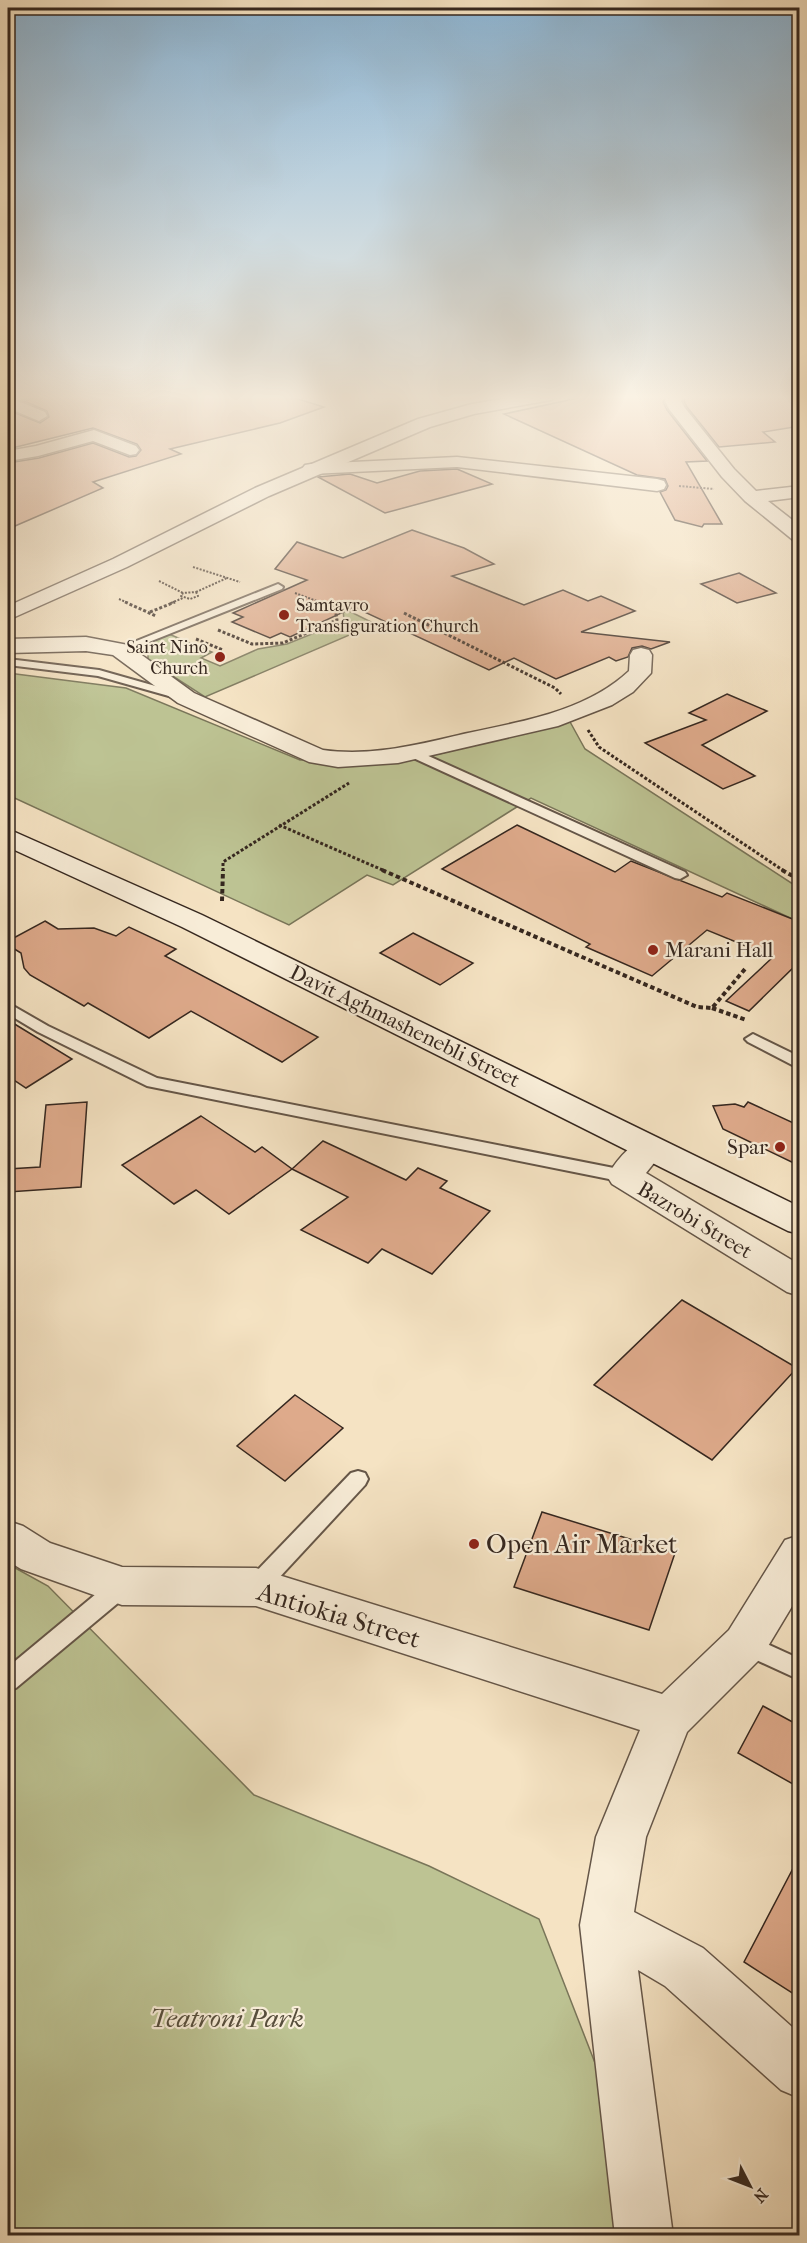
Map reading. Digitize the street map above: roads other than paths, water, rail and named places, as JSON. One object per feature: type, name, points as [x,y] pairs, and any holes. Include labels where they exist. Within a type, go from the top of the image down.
[{"type":"street","points":[[8,614],[120,563],[249,500]]},
{"type":"street","points":[[756,500],[800,536]]},
{"type":"street","points":[[8,646],[86,644],[120,650],[186,698],[318,757],[337,760],[372,759],[412,753],[520,729],[579,710],[619,692],[640,673],[641,655]]},
{"type":"street","name":"Davit Aghmashenebli Street","points":[[8,837],[192,921],[800,1222]]},
{"type":"street","name":"Bazrobi Street","points":[[649,1148],[624,1176],[800,1283]]},
{"type":"street","name":"Antiokia Street","points":[[8,1539],[36,1556],[122,1586],[256,1587],[669,1718]]},
{"type":"street","points":[[644,2235],[606,1925],[621,1837],[669,1718],[745,1644],[800,1553]]},
{"type":"street","points":[[606,1925],[684,1967],[800,2071]]},
{"type":"lane","points":[[120,650],[278,586]]},
{"type":"lane","points":[[8,662],[99,673],[186,698]]},
{"type":"lane","points":[[412,753],[680,875]]},
{"type":"lane","points":[[8,1008],[43,1029],[153,1082],[624,1176]]},
{"type":"lane","points":[[753,1040],[800,1064]]},
{"type":"lane","points":[[256,1587],[358,1479]]},
{"type":"lane","points":[[8,1681],[122,1586]]},
{"type":"lane","points":[[745,1644],[800,1670]]},
{"type":"place","name":"Samtavro Transfiguration Church","points":[[284,615]]},
{"type":"place","name":"Saint Nino Church","points":[[220,657]]},
{"type":"place","name":"Marani Hall","points":[[653,950]]},
{"type":"place","name":"Spar","points":[[780,1147]]},
{"type":"place","name":"Open Air Market","points":[[474,1544]]},
{"type":"park label","name":"Teatroni Park","points":[[227,2018]]}]
